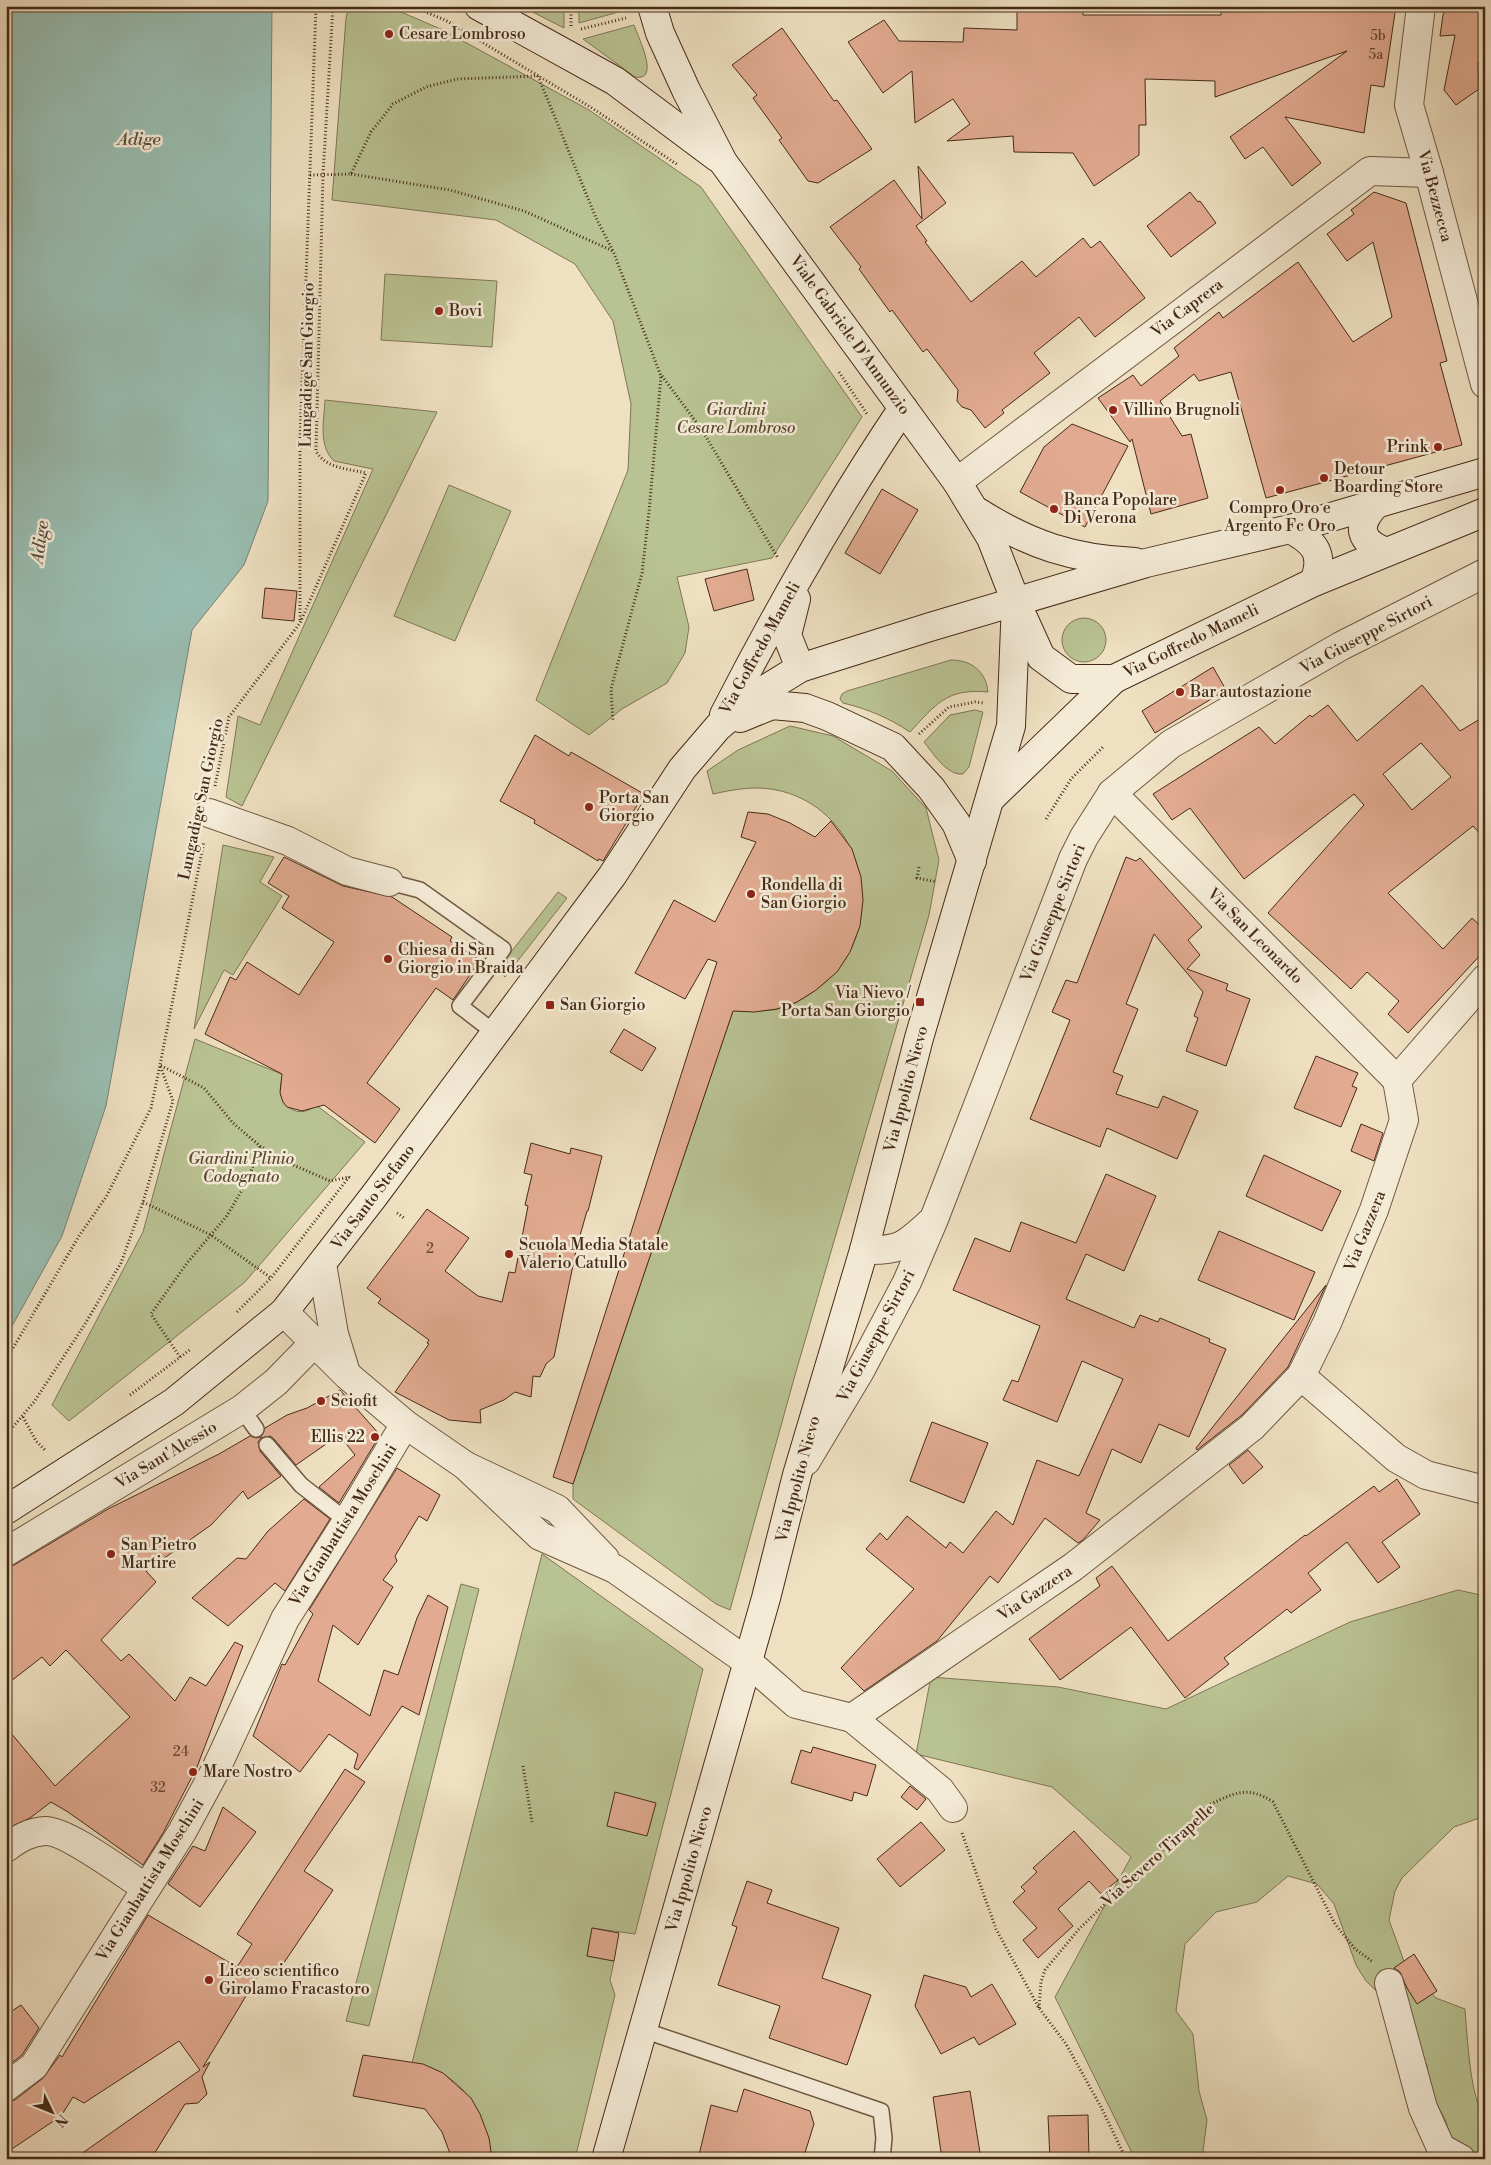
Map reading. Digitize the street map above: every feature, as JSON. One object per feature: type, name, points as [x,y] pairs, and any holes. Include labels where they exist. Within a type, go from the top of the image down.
[{"type":"street","name":"Via Bezzecca","points":[[1421,6],[1409,105],[1485,384]]},
{"type":"street","name":"Viale Gabriele D'Annunzio","points":[[487,9],[615,81],[724,162]]},
{"type":"street","name":"Viale Gabriele D'Annunzio","points":[[643,11],[660,33],[686,90],[724,162],[957,482],[991,538],[1016,602]]},
{"type":"street","name":"Via Caprera","points":[[957,482],[1370,171],[1429,173]]},
{"type":"street","name":"Via Goffredo Mameli","points":[[718,727],[758,647],[799,576],[884,437],[904,408]]},
{"type":"street","name":"Via Goffredo Mameli","points":[[659,803],[682,768],[718,727],[753,697],[800,668],[1146,563],[1290,529],[1485,472]]},
{"type":"street","points":[[1375,505],[1366,516],[1362,527],[1364,536],[1373,547],[1386,552]]},
{"type":"street","name":"Viale Gabriele D'Annunzio","points":[[974,510],[1008,531],[1042,546],[1112,561],[1146,563]]},
{"type":"street","name":"Via Goffredo Mameli","points":[[1016,602],[1041,657],[1071,679],[1114,679],[1314,582],[1485,512]]},
{"type":"street","points":[[1290,529],[1305,537],[1314,547],[1320,567],[1314,582]]},
{"type":"street","name":"Via Giuseppe Sirtori","points":[[797,1475],[864,1363],[907,1282],[934,1220],[1073,859],[1084,837],[1112,792],[1171,744],[1341,646],[1485,574]]},
{"type":"street","name":"Via Goffredo Mameli","points":[[799,576],[787,635],[800,668]]},
{"type":"street","name":"Via Ippolito Nievo","points":[[606,2159],[766,1598],[797,1475],[864,1250],[919,1038],[1011,726],[1016,602]]},
{"type":"street","name":"Via Ippolito Nievo","points":[[990,799],[1114,679]]},
{"type":"street","points":[[718,727],[772,705],[805,708],[827,716],[893,747],[931,788],[956,823],[972,861]]},
{"type":"street","name":"Via San Leonardo","points":[[1112,792],[1397,1080]]},
{"type":"street","name":"Via Santo Stefano","points":[[6,1510],[174,1402],[284,1312],[374,1196],[612,876],[659,803]]},
{"type":"street","points":[[209,813],[288,842],[347,871],[388,882]]},
{"type":"street","points":[[1397,1080],[1485,979]]},
{"type":"street","name":"Via Gazzera","points":[[852,1718],[1073,1567],[1252,1427],[1301,1376],[1327,1324],[1374,1210],[1399,1136],[1404,1120],[1397,1080]]},
{"type":"street","name":"Via Giuseppe Sirtori","points":[[864,1250],[888,1250],[905,1245],[934,1220]]},
{"type":"street","points":[[322,1264],[334,1334],[347,1375]]},
{"type":"street","points":[[284,1312],[347,1375],[405,1424],[466,1466],[557,1509],[614,1569],[748,1662],[796,1704],[852,1718],[940,1790],[953,1808]]},
{"type":"street","name":"Via Sant'Alessio","points":[[6,1552],[249,1419],[276,1382],[314,1343]]},
{"type":"street","points":[[1301,1376],[1396,1458],[1426,1475],[1485,1490]]},
{"type":"street","name":"Via Gianbattista Moschini","points":[[6,2087],[34,2066],[182,1832],[215,1771],[285,1619],[405,1424]]},
{"type":"street","points":[[6,1848],[21,1836],[46,1831],[77,1842],[146,1888]]},
{"type":"street","points":[[1389,1983],[1423,2108],[1441,2148],[1461,2159]]},
{"type":"lane","points":[[388,882],[420,890],[503,949],[460,1006],[495,1033]]},
{"type":"lane","points":[[267,1445],[300,1485],[347,1521]]},
{"type":"lane","points":[[643,2030],[881,2111],[884,2138],[882,2159]]},
{"type":"path","points":[[300,623],[300,441],[316,6]]},
{"type":"path","name":"Lungadige San Giorgio","points":[[6,1360],[79,1236],[106,1197],[151,1108],[229,717],[300,623],[366,473],[321,460],[316,451],[324,175],[333,6]]},
{"type":"path","points":[[411,6],[445,20],[470,35]]},
{"type":"path","points":[[571,6],[571,32]]},
{"type":"path","points":[[580,30],[643,11]]},
{"type":"path","points":[[479,40],[592,108],[680,167]]},
{"type":"path","points":[[351,174],[370,132],[393,104],[426,87],[457,78],[538,76]]},
{"type":"path","points":[[538,76],[596,218],[613,250],[661,376],[702,430],[770,548],[799,576]]},
{"type":"path","points":[[310,175],[351,174],[450,190],[524,211],[613,250]]},
{"type":"path","points":[[839,371],[884,437]]},
{"type":"path","points":[[613,721],[611,689],[642,573],[661,376]]},
{"type":"path","points":[[913,740],[949,707],[975,702],[988,704]]},
{"type":"path","points":[[1046,819],[1071,779],[1104,746]]},
{"type":"path","points":[[918,867],[917,878],[938,883]]},
{"type":"path","points":[[160,1065],[204,1088],[233,1123],[260,1146],[282,1160],[330,1181],[349,1176]]},
{"type":"path","points":[[6,1435],[23,1416],[85,1324],[121,1262],[143,1202],[173,1101],[160,1065]]},
{"type":"path","points":[[180,1357],[151,1314],[187,1263],[226,1217],[248,1180],[260,1146]]},
{"type":"path","points":[[349,1176],[404,1218]]},
{"type":"path","points":[[231,1318],[271,1278],[349,1176]]},
{"type":"path","points":[[143,1202],[211,1235],[271,1278]]},
{"type":"path","points":[[126,1397],[195,1346]]},
{"type":"path","points":[[23,1416],[36,1441],[50,1455]]},
{"type":"path","points":[[523,1766],[532,1822]]},
{"type":"path","name":"Via Severo Tirapelle","points":[[1039,2008],[1041,1982],[1045,1970],[1079,1929],[1209,1805],[1234,1793],[1260,1793],[1273,1802],[1335,1924],[1355,1949],[1375,1963],[1389,1983]]},
{"type":"path","points":[[953,1808],[996,1929],[1039,2008],[1066,2044],[1101,2107],[1126,2159]]},
{"type":"green space","name":"Giardini Cesare Lombroso","points":[[352,6],[387,6],[443,30],[589,110],[701,187],[862,417],[772,558],[677,577],[689,627],[685,653],[667,683],[622,709],[589,735],[536,700],[628,470],[631,404],[613,321],[575,264],[496,220],[332,200],[346,18],[348,10]]},
{"type":"green space","points":[[521,6],[564,6],[564,28]]},
{"type":"green space","points":[[579,6],[628,6],[629,9],[579,23]]},
{"type":"green space","points":[[634,25],[646,57],[646,73],[643,77],[635,77],[583,39]]},
{"type":"green space","name":"Bovi","points":[[385,274],[497,281],[492,347],[381,340]]},
{"type":"green space","points":[[325,400],[437,412],[242,806],[226,797],[238,716],[260,725],[373,469],[334,461],[329,455],[323,432]]},
{"type":"green space","points":[[449,485],[511,511],[455,641],[394,616]]},
{"type":"green space","points":[[1088,618],[1100,624],[1105,631],[1105,649],[1100,656],[1093,661],[1080,662],[1072,659],[1065,652],[1062,636],[1065,628],[1072,621]]},
{"type":"green space","points":[[951,660],[965,662],[976,668],[984,678],[988,692],[974,691],[962,693],[943,700],[927,713],[910,732],[878,714],[843,703],[840,699],[842,694],[847,691]]},
{"type":"green space","points":[[975,710],[983,712],[969,767],[963,774],[957,774],[946,768],[924,742],[950,715]]},
{"type":"green space","points":[[790,726],[833,736],[892,771],[926,808],[939,860],[929,915],[795,1375],[730,1610],[716,1604],[573,1499],[573,1484],[733,1011],[778,1009],[798,1002],[827,981],[847,957],[858,930],[862,901],[859,873],[849,845],[832,822],[810,803],[781,791],[755,788],[713,794],[707,771],[738,750]]},
{"type":"green space","points":[[223,845],[274,857],[260,882],[282,896],[233,975],[224,970],[194,1029]]},
{"type":"green space","points":[[558,892],[567,898],[505,977],[497,970]]},
{"type":"green space","name":"Giardini Plinio Codognato","points":[[195,1039],[284,1075],[281,1092],[287,1106],[300,1112],[316,1105],[365,1142],[245,1282],[69,1421],[52,1405],[143,1232]]},
{"type":"green space","points":[[542,1554],[703,1669],[635,1934],[592,1928],[587,1956],[614,1961],[610,1980],[615,1995],[575,2159],[492,2159],[484,2125],[468,2096],[445,2075],[430,2067],[412,2063]]},
{"type":"green space","points":[[461,1584],[479,1589],[369,2026],[346,2021]]},
{"type":"green space","points":[[1458,1590],[1485,1596],[1485,1816],[1454,1827],[1402,1878],[1395,1891],[1389,1920],[1405,1964],[1436,1998],[1465,2009],[1473,2082],[1480,2109],[1485,2117],[1485,2159],[1457,2159],[1445,2119],[1431,2095],[1427,2065],[1396,2010],[1366,1981],[1356,1965],[1334,1904],[1317,1884],[1288,1876],[1257,1902],[1216,1912],[1185,1944],[1176,2011],[1193,2034],[1199,2091],[1207,2120],[1202,2159],[1135,2159],[1055,1997],[1131,1857],[1052,1787],[916,1754],[931,1677],[1058,1687],[1166,1709],[1350,1622]]},
{"type":"water","name":"Adige","points":[[6,6],[272,6],[268,501],[244,565],[192,630],[106,1106],[62,1236],[6,1337]]},
{"type":"building","points":[[1310,6],[1396,6],[1384,87],[1371,85],[1364,133],[1285,117],[1321,163],[1292,186],[1263,147],[1245,159],[1230,137],[1347,51],[1215,97],[1215,81],[1145,79],[1146,125],[1139,125],[1139,155],[1094,186],[1073,153],[1014,152],[1013,136],[947,141],[970,124],[953,99],[915,123],[912,71],[883,93],[848,42],[884,20],[899,41],[963,42],[964,28],[1017,30],[1017,11],[1083,11],[1083,15],[1221,15],[1221,12],[1310,11]]},
{"type":"building","points":[[1448,6],[1481,6],[1480,12],[1485,12],[1485,63],[1478,63],[1479,89],[1456,105],[1444,90],[1455,35],[1440,36],[1443,15]]},
{"type":"building","points":[[782,28],[834,101],[837,100],[872,149],[818,183],[808,181],[779,140],[782,138],[753,98],[757,95],[732,65]]},
{"type":"building","points":[[918,166],[946,203],[916,226],[927,241],[925,242],[971,302],[1022,261],[1036,277],[1083,238],[1091,248],[1100,241],[1145,298],[1095,337],[1079,317],[1034,353],[1050,373],[1002,410],[1004,413],[985,428],[971,410],[962,407],[957,401],[958,390],[927,349],[923,352],[892,310],[890,312],[859,269],[861,267],[830,227],[894,180],[922,219]]},
{"type":"building","points":[[1190,192],[1198,202],[1200,201],[1216,223],[1171,257],[1147,226]]},
{"type":"building","points":[[1374,192],[1406,203],[1447,361],[1440,363],[1462,445],[1266,498],[1231,372],[1199,381],[1194,374],[1160,401],[1182,436],[1191,434],[1208,498],[1151,514],[1132,439],[1130,442],[1098,398],[1133,375],[1141,386],[1179,356],[1174,348],[1219,312],[1223,318],[1298,262],[1353,342],[1392,317],[1373,242],[1347,261],[1327,234],[1354,214],[1351,210]]},
{"type":"building","points":[[1072,424],[1128,446],[1085,527],[1020,492],[1044,447]]},
{"type":"building","points":[[882,489],[918,510],[880,574],[845,553]]},
{"type":"building","points":[[747,569],[754,600],[714,611],[705,579]]},
{"type":"building","points":[[265,588],[297,591],[294,621],[262,618]]},
{"type":"building","points":[[1213,667],[1226,690],[1155,733],[1142,711]]},
{"type":"building","points":[[1422,685],[1460,731],[1485,716],[1485,839],[1473,826],[1388,893],[1443,949],[1472,918],[1485,930],[1485,950],[1408,1033],[1388,1014],[1399,1001],[1367,972],[1351,989],[1268,913],[1364,805],[1354,794],[1244,879],[1190,808],[1172,820],[1153,794],[1259,727],[1275,744],[1310,715],[1312,717],[1328,705],[1357,741]],"holes":[[[1421,743],[1451,777],[1412,810],[1383,774]]]},
{"type":"building","name":"Porta San Giorgio","points":[[535,735],[569,756],[571,752],[644,794],[603,861],[599,859],[598,861],[534,823],[535,820],[500,801]]},
{"type":"building","points":[[748,812],[768,814],[790,823],[815,837],[831,821],[852,849],[861,877],[863,900],[860,926],[850,952],[837,972],[816,990],[797,1002],[777,1009],[754,1012],[733,1011],[573,1484],[553,1477],[717,962],[708,959],[685,999],[635,973],[674,900],[715,922],[756,842],[741,837]]},
{"type":"building","points":[[284,857],[343,886],[392,897],[452,937],[450,941],[480,960],[453,1000],[436,988],[367,1083],[400,1109],[375,1143],[324,1105],[302,1111],[287,1107],[280,1093],[282,1074],[205,1034],[230,977],[236,980],[247,962],[299,995],[334,942],[282,908],[289,896],[268,883]]},
{"type":"building","points":[[1126,857],[1136,861],[1140,858],[1202,927],[1188,940],[1200,955],[1187,969],[1228,984],[1226,990],[1250,999],[1226,1066],[1186,1051],[1198,1018],[1194,1016],[1203,992],[1154,934],[1126,1004],[1138,1009],[1113,1072],[1123,1076],[1116,1094],[1158,1108],[1163,1096],[1198,1111],[1177,1159],[1107,1128],[1100,1147],[1030,1119],[1070,1020],[1052,1012],[1066,980],[1077,983]]},
{"type":"building","points":[[624,1029],[656,1048],[642,1071],[610,1052]]},
{"type":"building","points":[[1316,1056],[1358,1073],[1352,1086],[1357,1088],[1341,1127],[1294,1108]]},
{"type":"building","points":[[1361,1124],[1383,1133],[1374,1161],[1351,1151]]},
{"type":"building","points":[[531,1143],[570,1154],[571,1148],[602,1156],[577,1246],[554,1357],[546,1364],[540,1377],[533,1376],[531,1397],[515,1392],[504,1400],[480,1410],[481,1423],[449,1420],[395,1392],[429,1344],[427,1343],[429,1340],[378,1303],[381,1299],[367,1288],[427,1209],[469,1238],[445,1271],[478,1296],[502,1302],[509,1272],[515,1273],[528,1206],[525,1205],[532,1175],[524,1173]]},
{"type":"building","points":[[1264,1155],[1341,1191],[1322,1231],[1246,1196]]},
{"type":"building","points":[[1106,1174],[1156,1196],[1124,1271],[1086,1254],[1066,1299],[1134,1328],[1140,1315],[1158,1322],[1160,1318],[1210,1339],[1209,1342],[1226,1349],[1189,1437],[1159,1424],[1141,1463],[1112,1449],[1086,1513],[1100,1520],[1083,1540],[1078,1543],[1045,1518],[998,1583],[990,1576],[937,1641],[864,1691],[841,1668],[914,1589],[866,1549],[880,1533],[887,1540],[907,1516],[946,1548],[950,1542],[963,1553],[996,1511],[1013,1525],[1037,1460],[1079,1476],[1123,1379],[1082,1361],[1057,1422],[1003,1400],[1012,1380],[1018,1382],[1040,1326],[953,1290],[975,1238],[1010,1252],[1021,1222],[1076,1243]]},
{"type":"building","points":[[1219,1231],[1315,1272],[1294,1320],[1198,1280]]},
{"type":"building","points":[[1326,1285],[1288,1367],[1242,1415],[1197,1450],[1196,1448]]},
{"type":"building","points":[[340,1390],[380,1435],[339,1503],[319,1487],[355,1455],[339,1435],[296,1465],[274,1439],[270,1436],[261,1438],[258,1442],[260,1451],[281,1476],[248,1499],[243,1491],[211,1525],[146,1571],[156,1582],[101,1640],[121,1661],[129,1654],[175,1701],[190,1677],[206,1686],[235,1642],[243,1646],[197,1767],[163,1833],[143,1865],[51,1802],[30,1818],[6,1829],[6,1727],[55,1786],[130,1717],[66,1650],[50,1666],[42,1657],[6,1685],[6,1568],[108,1509],[219,1454],[250,1436],[261,1437],[265,1428],[287,1415],[307,1408]]},
{"type":"building","points":[[932,1422],[988,1443],[964,1503],[910,1481]]},
{"type":"building","points":[[1248,1450],[1263,1467],[1243,1484],[1229,1465]]},
{"type":"building","points":[[397,1468],[440,1495],[427,1521],[419,1516],[395,1556],[397,1561],[383,1580],[393,1587],[358,1645],[333,1625],[318,1681],[370,1716],[384,1670],[398,1675],[417,1618],[428,1595],[448,1607],[419,1715],[402,1706],[358,1770],[354,1768],[358,1754],[329,1734],[300,1772],[253,1736],[282,1664],[285,1665],[313,1614],[309,1610]]},
{"type":"building","points":[[1397,1479],[1420,1514],[1382,1542],[1400,1567],[1378,1583],[1347,1542],[1308,1573],[1321,1590],[1291,1613],[1287,1609],[1224,1658],[1229,1664],[1185,1698],[1131,1627],[1060,1680],[1029,1639],[1100,1586],[1096,1578],[1112,1566],[1168,1641],[1305,1535],[1374,1486],[1379,1492]]},
{"type":"building","points":[[304,1499],[330,1519],[285,1591],[275,1583],[228,1626],[192,1598],[237,1558],[246,1559],[268,1531]]},
{"type":"building","points":[[813,1747],[876,1765],[867,1796],[854,1792],[852,1801],[791,1783],[801,1750],[811,1753]]},
{"type":"building","points":[[345,1769],[365,1782],[304,1871],[333,1890],[275,1976],[263,1968],[203,2067],[210,2062],[202,2077],[207,2094],[198,2103],[185,2104],[151,2159],[74,2159],[200,2070],[179,2041],[84,2103],[73,2097],[61,2116],[6,2153],[6,2102],[15,2100],[43,2078],[60,2055],[62,2057],[148,1915],[237,1967],[252,1944],[237,1934]]},
{"type":"building","points":[[910,1786],[926,1799],[917,1810],[901,1797]]},
{"type":"building","points":[[615,1792],[656,1803],[647,1836],[607,1826]]},
{"type":"building","points":[[223,1807],[256,1832],[200,1907],[168,1884],[193,1846],[205,1851]]},
{"type":"building","points":[[921,1822],[945,1850],[900,1887],[877,1859]]},
{"type":"building","points":[[1074,1831],[1118,1880],[1101,1894],[1089,1881],[1058,1909],[1073,1926],[1038,1958],[1023,1940],[1037,1928],[1013,1902],[1025,1891],[1021,1887],[1037,1872],[1033,1868]]},
{"type":"building","points":[[747,1881],[772,1890],[767,1903],[839,1928],[822,1978],[871,1995],[847,2065],[769,2038],[780,2006],[718,1985],[737,1927],[732,1925]]},
{"type":"building","points":[[592,1928],[619,1933],[614,1961],[587,1956]]},
{"type":"building","points":[[1414,1954],[1437,1991],[1417,2004],[1400,1972],[1394,1968]]},
{"type":"building","points":[[924,1975],[966,1987],[971,1997],[992,1984],[1016,2024],[979,2045],[974,2037],[941,2054],[915,2006]]},
{"type":"building","points":[[21,2005],[39,2028],[22,2055],[6,2067],[6,2015]]},
{"type":"building","points":[[363,2055],[423,2064],[443,2073],[471,2098],[480,2114],[489,2138],[492,2159],[452,2159],[442,2132],[425,2109],[353,2096]]},
{"type":"building","points":[[744,2089],[810,2111],[814,2124],[803,2159],[698,2159],[711,2105],[737,2112]]},
{"type":"building","points":[[970,2091],[981,2159],[942,2159],[933,2097]]},
{"type":"building","points":[[1088,2115],[1089,2159],[1050,2159],[1048,2116]]},
{"type":"place","name":"Cesare Lombroso","points":[[389,34]]},
{"type":"place","name":"Bovi","points":[[439,311]]},
{"type":"place","name":"Villino Brugnoli","points":[[1113,410]]},
{"type":"place","name":"Prink","points":[[1438,447]]},
{"type":"place","name":"Detour Boarding Store","points":[[1324,478]]},
{"type":"place","name":"Compro Oro e Argento Fc Oro","points":[[1280,490]]},
{"type":"place","name":"Banca Popolare Di Verona","points":[[1054,509]]},
{"type":"place","name":"Bar autostazione","points":[[1180,692]]},
{"type":"place","name":"Porta San Giorgio","points":[[589,807]]},
{"type":"place","name":"Rondella di San Giorgio","points":[[751,894]]},
{"type":"place","name":"Chiesa di San Giorgio in Braida","points":[[388,959]]},
{"type":"place","name":"Via Nievo / Porta San Giorgio","points":[[920,1002]]},
{"type":"place","name":"San Giorgio","points":[[550,1005]]},
{"type":"place","name":"Scuola Media Statale Valerio Catullo","points":[[509,1254]]},
{"type":"place","name":"Sciofit","points":[[321,1401]]},
{"type":"place","name":"Ellis 22","points":[[375,1437]]},
{"type":"place","name":"San Pietro Martire","points":[[111,1554]]},
{"type":"place","name":"Mare Nostro","points":[[193,1772]]},
{"type":"place","name":"Liceo scientifico Girolamo Fracastoro","points":[[209,1980]]}]
